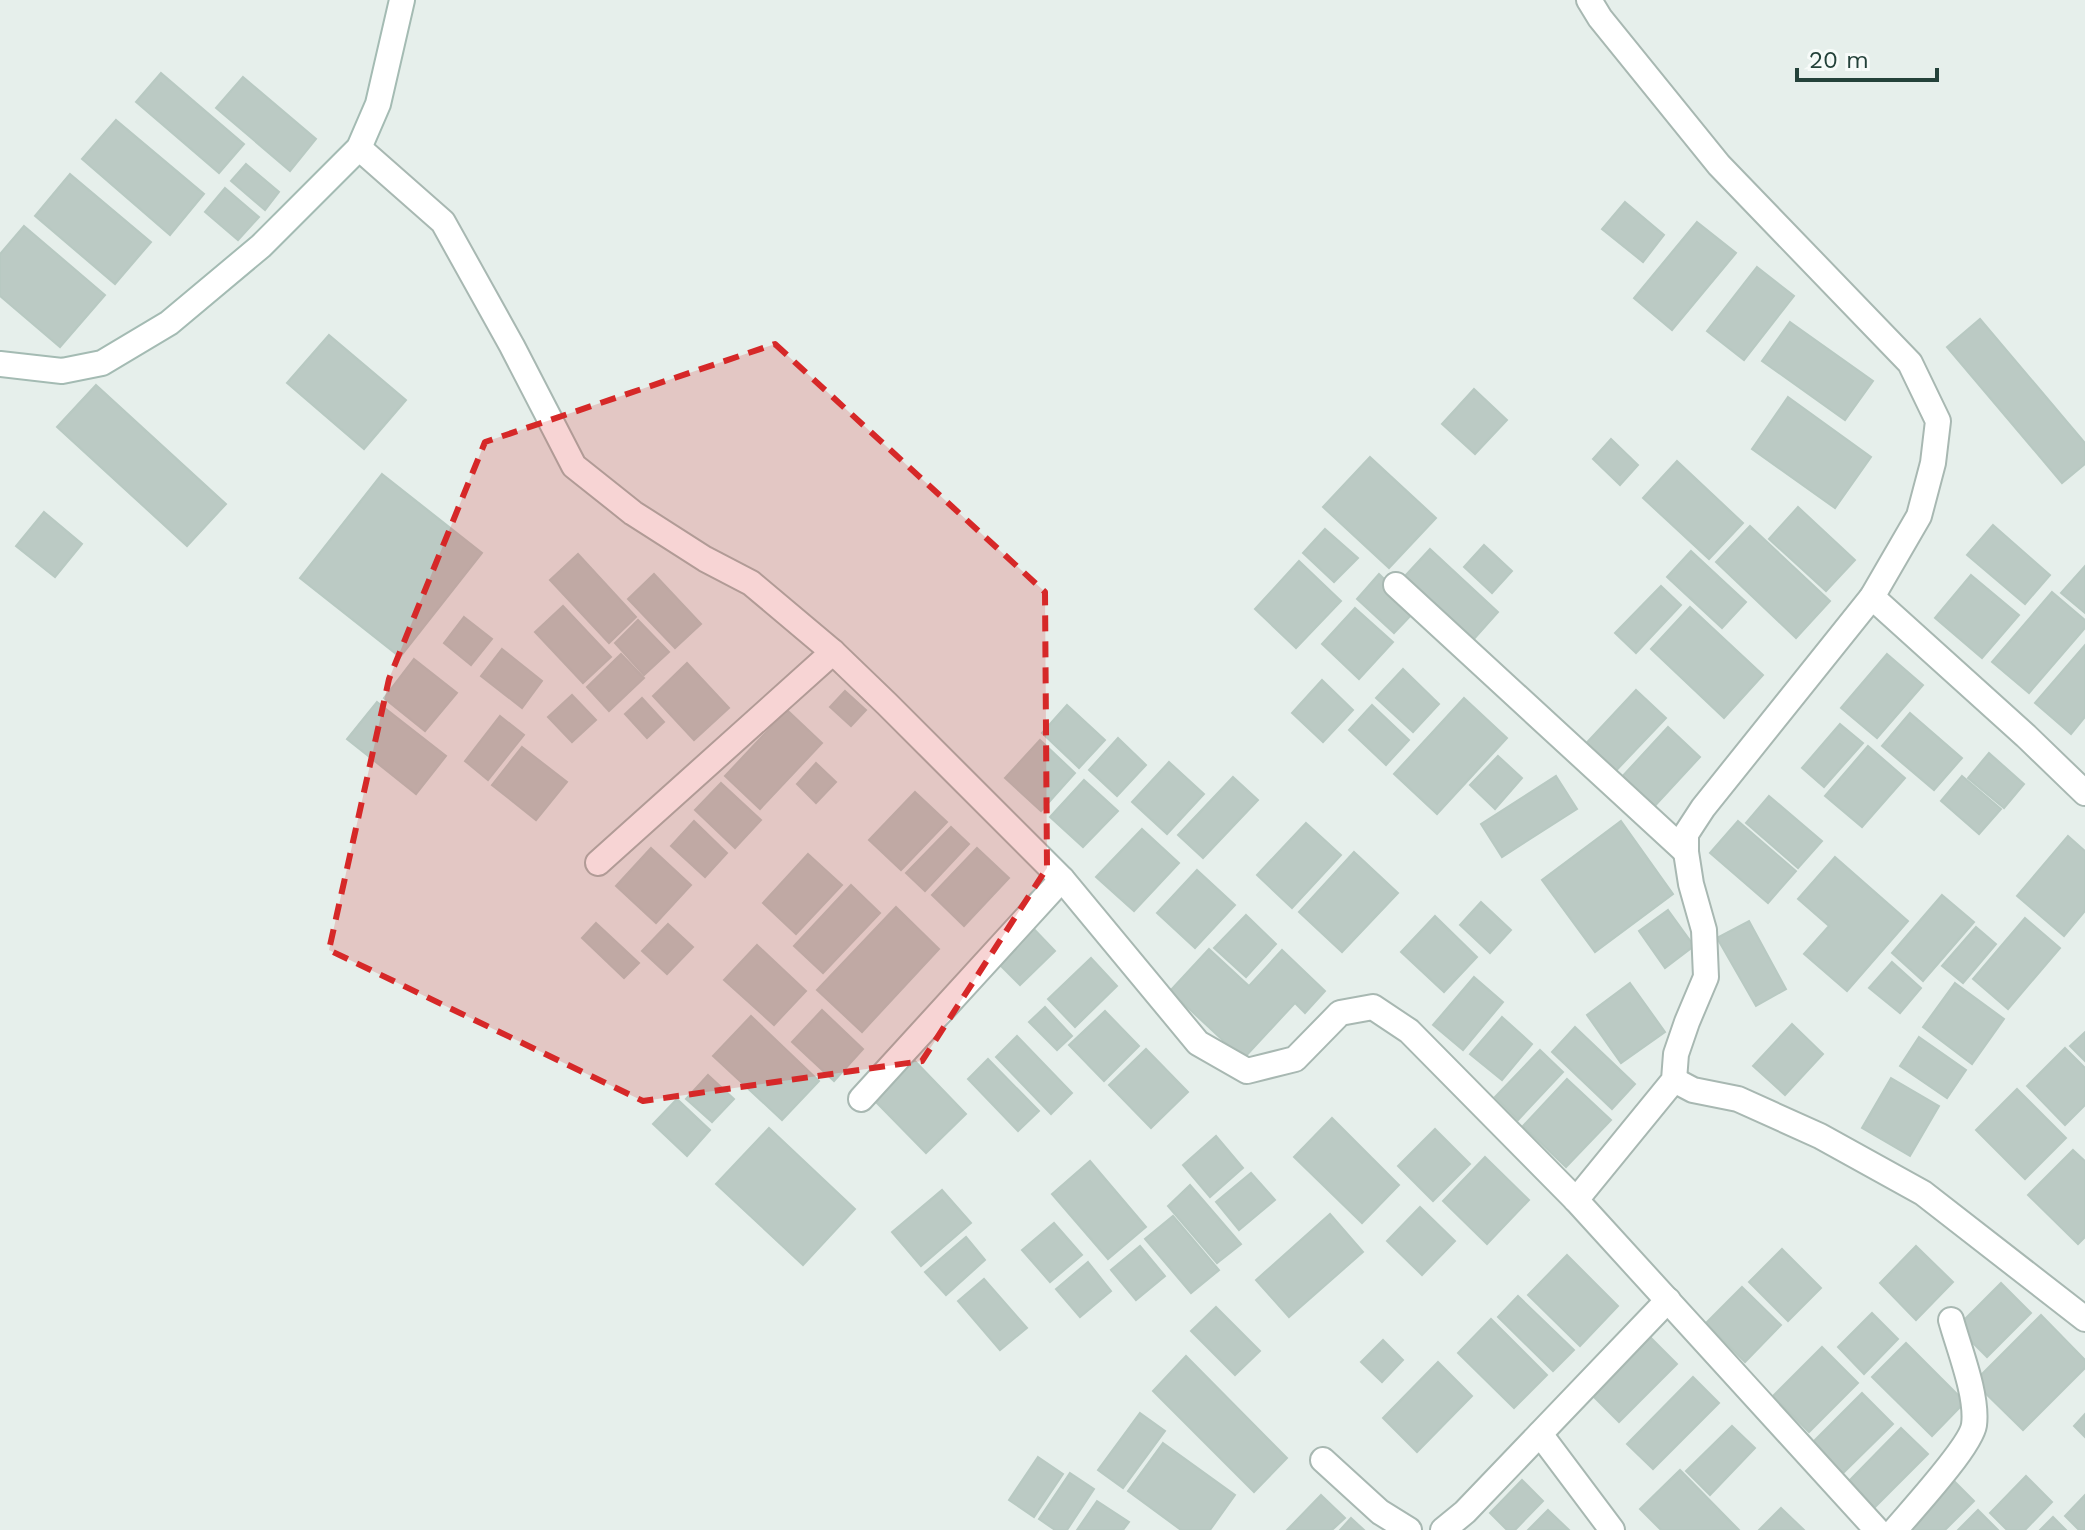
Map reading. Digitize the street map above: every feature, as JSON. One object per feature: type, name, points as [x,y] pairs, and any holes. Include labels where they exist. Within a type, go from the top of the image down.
[{"type":"street","points":[[0,364],[62,371],[102,363],[169,323],[261,246],[359,148],[378,104],[402,0]]},
{"type":"street","points":[[1576,1200],[1674,1080],[1676,1054],[1706,977],[1704,930],[1691,884],[1686,834],[1703,808],[1872,597],[1919,516],[1933,463],[1938,421],[1910,363],[1719,165],[1600,18],[1589,0]]},
{"type":"street","points":[[359,148],[443,222],[574,466],[633,513],[705,559],[751,583],[833,652],[1062,879],[1198,1043],[1247,1071],[1295,1059],[1340,1013],[1373,1007],[1409,1031],[1576,1200],[1877,1530]]},
{"type":"street","points":[[1396,585],[1686,852]]},
{"type":"street","points":[[1872,597],[2085,793]]},
{"type":"street","points":[[598,863],[833,652]]},
{"type":"street","points":[[861,1099],[1062,879]]},
{"type":"street","points":[[1674,1080],[1693,1090],[1738,1099],[1820,1136],[1923,1193],[2085,1319]]},
{"type":"street","points":[[1443,1530],[1465,1512],[1668,1300]]},
{"type":"street","points":[[1895,1530],[1954,1460],[1974,1428],[1974,1402],[1951,1320]]},
{"type":"street","points":[[1540,1434],[1612,1530]]},
{"type":"street","points":[[1323,1460],[1380,1512],[1409,1530]]},
{"type":"highlighted area","points":[[775,344],[1045,592],[1047,868],[922,1061],[643,1101],[329,950],[389,679],[485,442]]},
{"type":"building","points":[[161,73],[244,144],[219,173],[136,102]]},
{"type":"building","points":[[243,77],[316,139],[290,171],[216,108]]},
{"type":"building","points":[[116,120],[204,194],[170,235],[82,159]]},
{"type":"building","points":[[246,164],[279,192],[265,210],[231,181]]},
{"type":"building","points":[[70,174],[151,242],[115,284],[35,216]]},
{"type":"building","points":[[225,188],[259,217],[238,240],[205,212]]},
{"type":"building","points":[[1625,202],[1664,235],[1643,262],[1602,229]]},
{"type":"building","points":[[1697,222],[1736,253],[1672,330],[1634,298]]},
{"type":"building","points":[[24,226],[105,295],[60,347],[0,296],[0,254]]},
{"type":"building","points":[[1757,267],[1794,296],[1744,360],[1707,331]]},
{"type":"building","points":[[1980,319],[2085,443],[2085,464],[2062,483],[1947,347]]},
{"type":"building","points":[[1790,322],[1873,381],[1845,420],[1762,361]]},
{"type":"building","points":[[329,335],[406,400],[364,449],[287,383]]},
{"type":"building","points":[[96,385],[226,504],[187,546],[57,427]]},
{"type":"building","points":[[1474,389],[1507,420],[1475,454],[1442,424]]},
{"type":"building","points":[[1788,397],[1871,457],[1835,508],[1752,449]]},
{"type":"building","points":[[1611,439],[1638,465],[1620,485],[1593,459]]},
{"type":"building","points":[[1370,457],[1436,518],[1389,568],[1323,507]]},
{"type":"building","points":[[1677,461],[1743,523],[1709,559],[1643,498]]},
{"type":"building","points":[[382,474],[482,553],[400,657],[300,578]]},
{"type":"building","points":[[1798,507],[1855,560],[1826,591],[1769,539]]},
{"type":"building","points":[[44,512],[82,544],[55,577],[16,546]]},
{"type":"building","points":[[1993,525],[2050,575],[2025,604],[1967,555]]},
{"type":"building","points":[[1750,526],[1830,601],[1796,638],[1716,562]]},
{"type":"building","points":[[1325,529],[1358,558],[1334,582],[1303,553]]},
{"type":"building","points":[[1484,545],[1512,571],[1492,593],[1464,567]]},
{"type":"building","points":[[1430,549],[1498,612],[1473,640],[1405,576]]},
{"type":"building","points":[[1691,551],[1746,602],[1722,628],[1667,577]]},
{"type":"building","points":[[578,554],[636,617],[609,643],[550,580]]},
{"type":"building","points":[[1299,561],[1341,601],[1296,648],[1255,609]]},
{"type":"building","points":[[2085,566],[2085,613],[2061,593]]},
{"type":"building","points":[[654,574],[701,624],[675,648],[628,599]]},
{"type":"building","points":[[1379,574],[1416,610],[1394,633],[1357,599]]},
{"type":"building","points":[[1971,575],[2019,615],[1982,658],[1935,618]]},
{"type":"building","points":[[1661,586],[1681,605],[1636,653],[1615,633]]},
{"type":"building","points":[[2052,592],[2085,620],[2085,628],[2029,693],[1992,662]]},
{"type":"building","points":[[563,606],[611,657],[583,683],[535,632]]},
{"type":"building","points":[[1690,607],[1763,675],[1724,718],[1651,649]]},
{"type":"building","points":[[1355,608],[1393,642],[1359,679],[1322,644]]},
{"type":"building","points":[[464,617],[492,639],[471,665],[444,643]]},
{"type":"building","points":[[638,620],[669,652],[644,675],[615,643]]},
{"type":"building","points":[[2085,645],[2085,717],[2071,734],[2035,703]]},
{"type":"building","points":[[502,649],[542,681],[522,708],[481,676]]},
{"type":"building","points":[[621,654],[644,678],[609,711],[587,687]]},
{"type":"building","points":[[1887,654],[1923,685],[1877,738],[1841,708]]},
{"type":"building","points":[[414,659],[457,693],[425,731],[384,698]]},
{"type":"building","points":[[687,663],[729,708],[694,740],[653,696]]},
{"type":"building","points":[[1403,669],[1439,704],[1413,732],[1376,698]]},
{"type":"building","points":[[1322,680],[1353,710],[1323,742],[1292,713]]},
{"type":"building","points":[[1636,690],[1666,718],[1609,778],[1579,751]]},
{"type":"building","points":[[845,691],[866,710],[851,726],[830,707]]},
{"type":"building","points":[[572,695],[596,720],[572,742],[548,717]]},
{"type":"building","points":[[642,698],[664,722],[647,738],[625,714]]},
{"type":"building","points":[[1464,698],[1507,738],[1437,814],[1394,774]]},
{"type":"building","points":[[377,702],[446,756],[416,794],[347,739]]},
{"type":"building","points":[[1067,705],[1105,740],[1079,768],[1042,733]]},
{"type":"building","points":[[1372,705],[1409,740],[1386,765],[1349,730]]},
{"type":"building","points":[[787,710],[822,743],[760,809],[725,776]]},
{"type":"building","points":[[1910,713],[1962,758],[1934,790],[1882,746]]},
{"type":"building","points":[[500,716],[524,735],[488,780],[465,761]]},
{"type":"building","points":[[1840,724],[1863,743],[1824,787],[1802,768]]},
{"type":"building","points":[[1668,727],[1700,757],[1651,810],[1619,780]]},
{"type":"building","points":[[1118,738],[1146,765],[1117,796],[1089,770]]},
{"type":"building","points":[[1040,740],[1075,773],[1041,811],[1005,778]]},
{"type":"building","points":[[1868,746],[1905,778],[1862,827],[1825,796]]},
{"type":"building","points":[[522,747],[567,782],[536,820],[492,785]]},
{"type":"building","points":[[1989,753],[2024,784],[2004,808],[1968,778]]},
{"type":"building","points":[[1498,756],[1522,778],[1495,809],[1470,785]]},
{"type":"building","points":[[1169,762],[1204,794],[1167,834],[1132,802]]},
{"type":"building","points":[[816,763],[836,782],[816,803],[797,784]]},
{"type":"building","points":[[1556,776],[1577,809],[1502,857],[1481,824]]},
{"type":"building","points":[[1962,776],[2001,809],[1979,834],[1941,801]]},
{"type":"building","points":[[1233,777],[1258,800],[1203,858],[1178,835]]},
{"type":"building","points":[[1084,780],[1118,811],[1083,847],[1050,817]]},
{"type":"building","points":[[721,783],[761,820],[735,848],[695,810]]},
{"type":"building","points":[[915,792],[947,822],[901,870],[869,840]]},
{"type":"building","points":[[1769,796],[1822,841],[1798,868],[1746,823]]},
{"type":"building","points":[[694,821],[727,853],[705,877],[671,846]]},
{"type":"building","points":[[1621,821],[1673,894],[1595,952],[1542,880]]},
{"type":"building","points":[[1738,821],[1796,871],[1768,903],[1710,853]]},
{"type":"building","points":[[1306,823],[1341,855],[1292,908],[1257,875]]},
{"type":"building","points":[[951,827],[969,844],[925,891],[906,873]]},
{"type":"building","points":[[1142,829],[1179,863],[1134,911],[1096,877]]},
{"type":"building","points":[[2068,836],[2085,851],[2085,911],[2064,936],[2017,896]]},
{"type":"building","points":[[651,848],[691,885],[656,923],[616,886]]},
{"type":"building","points":[[977,848],[1009,878],[964,926],[932,895]]},
{"type":"building","points":[[1354,852],[1398,893],[1342,952],[1299,912]]},
{"type":"building","points":[[808,854],[842,885],[796,934],[763,903]]},
{"type":"building","points":[[1835,857],[1908,921],[1847,991],[1804,954],[1829,926],[1798,899]]},
{"type":"building","points":[[1197,870],[1235,905],[1195,948],[1157,913]]},
{"type":"building","points":[[851,885],[880,913],[823,973],[794,946]]},
{"type":"building","points":[[1942,895],[1974,922],[1923,981],[1892,953]]},
{"type":"building","points":[[1481,902],[1511,930],[1490,953],[1460,925]]},
{"type":"building","points":[[896,907],[939,949],[862,1032],[817,990]]},
{"type":"building","points":[[1668,910],[1694,946],[1665,968],[1639,931]]},
{"type":"building","points":[[1246,915],[1276,944],[1246,977],[1214,948]]},
{"type":"building","points":[[1435,916],[1477,957],[1444,992],[1401,952]]},
{"type":"building","points":[[2025,918],[2060,948],[2008,1009],[1973,979]]},
{"type":"building","points":[[1749,921],[1786,989],[1756,1006],[1717,938]]},
{"type":"building","points":[[596,923],[639,963],[624,978],[582,938]]},
{"type":"building","points":[[668,924],[693,947],[667,974],[642,951]]},
{"type":"building","points":[[1031,926],[1055,951],[1020,985],[996,961]]},
{"type":"building","points":[[1976,927],[1996,944],[1963,983],[1942,966]]},
{"type":"building","points":[[757,945],[806,991],[774,1025],[724,980]]},
{"type":"building","points":[[1209,949],[1249,986],[1282,950],[1325,991],[1305,1013],[1295,1003],[1243,1059],[1170,991]]},
{"type":"building","points":[[1091,958],[1117,986],[1075,1027],[1048,999]]},
{"type":"building","points":[[1892,962],[1921,988],[1900,1013],[1869,988]]},
{"type":"building","points":[[1474,977],[1503,1002],[1463,1050],[1433,1025]]},
{"type":"building","points":[[1630,983],[1665,1032],[1621,1063],[1587,1015]]},
{"type":"building","points":[[1955,983],[2004,1019],[1972,1064],[1923,1027]]},
{"type":"building","points":[[1045,1007],[1072,1036],[1057,1050],[1029,1022]]},
{"type":"building","points":[[822,1010],[863,1049],[834,1081],[792,1042]]},
{"type":"building","points":[[1105,1011],[1139,1046],[1104,1081],[1069,1045]]},
{"type":"building","points":[[751,1016],[819,1081],[782,1120],[713,1056]]},
{"type":"building","points":[[1502,1017],[1532,1044],[1502,1080],[1470,1054]]},
{"type":"building","points":[[1792,1024],[1823,1054],[1785,1095],[1753,1066]]},
{"type":"building","points":[[1575,1027],[1635,1084],[1612,1109],[1552,1052]]},
{"type":"building","points":[[2085,1032],[2085,1061],[2070,1046]]},
{"type":"building","points":[[1017,1036],[1072,1093],[1051,1114],[996,1057]]},
{"type":"building","points":[[1919,1037],[1966,1070],[1947,1098],[1900,1066]]},
{"type":"building","points":[[2065,1048],[2085,1068],[2085,1105],[2065,1125],[2027,1086]]},
{"type":"building","points":[[1146,1049],[1188,1092],[1151,1128],[1109,1085]]},
{"type":"building","points":[[1540,1050],[1563,1072],[1518,1120],[1495,1097]]},
{"type":"building","points":[[913,1059],[966,1114],[926,1153],[873,1099]]},
{"type":"building","points":[[988,1059],[1039,1111],[1018,1131],[968,1079]]},
{"type":"building","points":[[708,1075],[734,1099],[712,1122],[686,1099]]},
{"type":"building","points":[[1891,1078],[1939,1106],[1910,1156],[1862,1128]]},
{"type":"building","points":[[1567,1079],[1611,1120],[1566,1167],[1523,1126]]},
{"type":"building","points":[[2017,1089],[2066,1138],[2025,1179],[1976,1130]]},
{"type":"building","points":[[677,1099],[710,1130],[687,1156],[653,1124]]},
{"type":"building","points":[[1332,1118],[1399,1185],[1362,1223],[1294,1157]]},
{"type":"building","points":[[769,1128],[855,1209],[803,1265],[716,1184]]},
{"type":"building","points":[[1435,1129],[1470,1164],[1433,1201],[1398,1166]]},
{"type":"building","points":[[1216,1136],[1243,1168],[1210,1197],[1183,1165]]},
{"type":"building","points":[[2073,1150],[2085,1161],[2085,1237],[2078,1244],[2028,1195]]},
{"type":"building","points":[[1485,1157],[1529,1200],[1487,1244],[1443,1201]]},
{"type":"building","points":[[1090,1161],[1146,1227],[1108,1259],[1052,1194]]},
{"type":"building","points":[[1251,1173],[1275,1200],[1239,1230],[1216,1202]]},
{"type":"building","points":[[1190,1185],[1241,1244],[1217,1263],[1168,1206]]},
{"type":"building","points":[[942,1190],[971,1223],[921,1266],[892,1232]]},
{"type":"building","points":[[1420,1207],[1455,1241],[1422,1275],[1387,1241]]},
{"type":"building","points":[[1330,1214],[1363,1252],[1289,1317],[1256,1280]]},
{"type":"building","points":[[1173,1216],[1219,1270],[1191,1293],[1145,1239]]},
{"type":"building","points":[[1054,1223],[1082,1255],[1050,1282],[1022,1250]]},
{"type":"building","points":[[966,1237],[985,1260],[946,1295],[925,1272]]},
{"type":"building","points":[[1140,1246],[1165,1276],[1136,1300],[1111,1270]]},
{"type":"building","points":[[1916,1246],[1953,1282],[1916,1320],[1880,1283]]},
{"type":"building","points":[[1782,1249],[1821,1288],[1788,1321],[1749,1282]]},
{"type":"building","points":[[1567,1255],[1618,1306],[1580,1346],[1528,1295]]},
{"type":"building","points":[[1088,1262],[1111,1291],[1080,1317],[1056,1289]]},
{"type":"building","points":[[984,1279],[1027,1328],[1000,1350],[958,1301]]},
{"type":"building","points":[[2001,1283],[2031,1313],[1987,1357],[1957,1327]]},
{"type":"building","points":[[1742,1287],[1781,1325],[1745,1362],[1706,1323]]},
{"type":"building","points":[[1518,1296],[1574,1350],[1553,1371],[1498,1317]]},
{"type":"building","points":[[1216,1307],[1260,1351],[1235,1375],[1191,1331]]},
{"type":"building","points":[[1872,1313],[1898,1339],[1864,1374],[1838,1347]]},
{"type":"building","points":[[2041,1315],[2085,1360],[2085,1368],[2023,1430],[1974,1382]]},
{"type":"building","points":[[1491,1319],[1547,1375],[1514,1408],[1458,1353]]},
{"type":"building","points":[[1646,1333],[1677,1364],[1619,1422],[1588,1391]]},
{"type":"building","points":[[1383,1340],[1403,1360],[1382,1382],[1361,1362]]},
{"type":"building","points":[[1906,1343],[1965,1402],[1932,1436],[1872,1377]]},
{"type":"building","points":[[1822,1347],[1858,1383],[1809,1432],[1773,1396]]},
{"type":"building","points":[[1186,1356],[1287,1458],[1254,1492],[1153,1391]]},
{"type":"building","points":[[1438,1362],[1472,1396],[1417,1452],[1383,1418]]},
{"type":"building","points":[[1693,1377],[1719,1403],[1653,1469],[1627,1444]]},
{"type":"building","points":[[1862,1393],[1893,1424],[1837,1479],[1806,1449]]},
{"type":"building","points":[[1140,1413],[1165,1431],[1123,1488],[1098,1470]]},
{"type":"building","points":[[2085,1414],[2085,1437],[2074,1426]]},
{"type":"building","points":[[1732,1426],[1755,1448],[1710,1495],[1686,1471]]},
{"type":"building","points":[[1901,1428],[1928,1454],[1872,1510],[1846,1484]]},
{"type":"building","points":[[1163,1443],[1235,1495],[1210,1530],[1181,1530],[1128,1491]]},
{"type":"building","points":[[1038,1457],[1063,1474],[1034,1517],[1009,1500]]},
{"type":"building","points":[[1680,1470],[1739,1530],[1661,1530],[1640,1509]]},
{"type":"building","points":[[1070,1473],[1094,1489],[1067,1530],[1055,1530],[1039,1519]]},
{"type":"building","points":[[2026,1476],[2052,1502],[2025,1530],[2007,1530],[1990,1513]]},
{"type":"building","points":[[1522,1480],[1543,1501],[1515,1530],[1507,1530],[1490,1513]]},
{"type":"building","points":[[1954,1481],[1974,1501],[1945,1530],[1906,1530]]},
{"type":"building","points":[[1321,1495],[1345,1518],[1332,1530],[1287,1530]]},
{"type":"building","points":[[2085,1495],[2085,1530],[2079,1530],[2065,1516]]},
{"type":"building","points":[[1097,1501],[1129,1522],[1123,1530],[1077,1530]]},
{"type":"building","points":[[1781,1508],[1804,1530],[1759,1530]]},
{"type":"building","points":[[1548,1510],[1569,1530],[1528,1530]]},
{"type":"building","points":[[1978,1510],[1998,1530],[1958,1530]]},
{"type":"building","points":[[2053,1517],[2066,1530],[2040,1530]]},
{"type":"building","points":[[1351,1518],[1364,1530],[1340,1530]]}]
